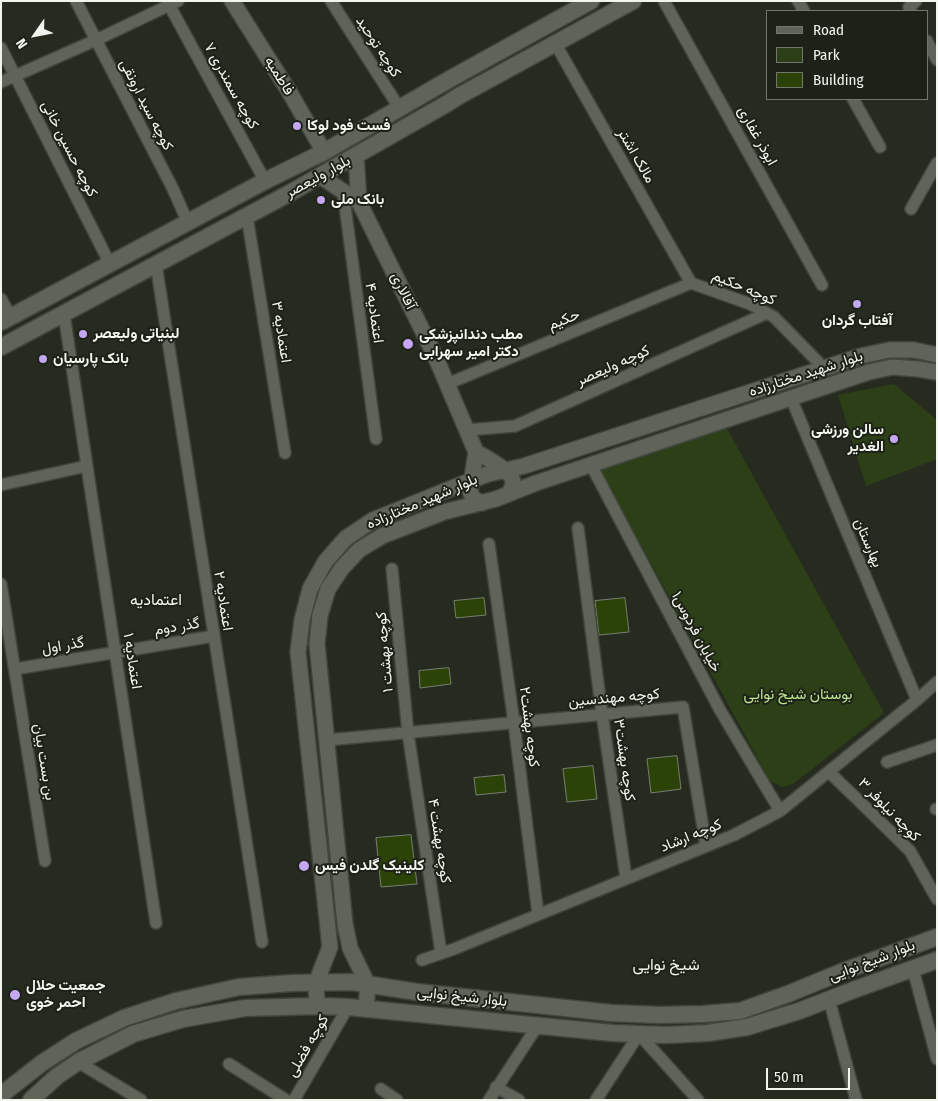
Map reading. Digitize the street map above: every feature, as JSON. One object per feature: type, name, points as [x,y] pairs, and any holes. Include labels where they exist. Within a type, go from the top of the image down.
[{"type":"main road","name":"بلوار ولیعصر","points":[[6,319],[265,181],[324,152],[450,79],[591,1]]},
{"type":"main road","name":"بلوار ولیعصر","points":[[1,347],[247,216],[459,96],[633,1]]},
{"type":"main road","points":[[450,79],[459,96]]},
{"type":"main road","name":"بلوار شیخ نوایی","points":[[1,1095],[42,1063],[76,1041],[124,1018],[176,1001],[239,987],[292,983],[352,982],[426,993],[611,1013],[660,1016],[731,1012],[740,1011],[788,994],[937,937]]},
{"type":"main road","name":"بلوار شیخ نوایی","points":[[31,1100],[56,1076],[78,1062],[134,1034],[184,1019],[245,1008],[348,1007],[639,1034],[708,1033],[747,1027],[799,1011],[937,960]]},
{"type":"street","name":"کوچه سید ارونقی","points":[[76,1],[173,189],[188,223]]},
{"type":"street","name":"فاطمیه","points":[[232,1],[290,93],[324,152]]},
{"type":"street","name":"کوچه توحید","points":[[331,1],[400,109]]},
{"type":"street","name":"ابوذر غفاری","points":[[664,1],[822,285]]},
{"type":"street","points":[[910,10],[909,7],[916,1]]},
{"type":"street","points":[[1,82],[96,40],[171,3]]},
{"type":"street","name":"کوچه سمندری ۷","points":[[171,3],[265,181]]},
{"type":"street","name":"مالک اشتر","points":[[555,43],[691,283]]},
{"type":"street","points":[[928,43],[937,60]]},
{"type":"street","name":"کوچه حسین خانی","points":[[1,48],[110,264]]},
{"type":"street","points":[[854,100],[880,147]]},
{"type":"street","points":[[356,156],[359,202]]},
{"type":"street","points":[[911,209],[937,163]]},
{"type":"street","name":"آقالاری","points":[[320,176],[359,202],[436,358],[476,452]]},
{"type":"street","name":"اعتمادیه ۴","points":[[343,191],[376,439]]},
{"type":"street","name":"اعتمادیه ۳","points":[[247,216],[285,454]]},
{"type":"street","name":"اعتمادیه ۲","points":[[156,264],[262,942]]},
{"type":"street","name":"کوچه حکیم","points":[[691,283],[750,304],[774,316],[824,368]]},
{"type":"street","name":"حکیم","points":[[447,384],[691,283]]},
{"type":"street","points":[[1,298],[6,319]]},
{"type":"street","name":"کوچه ولیعصر","points":[[467,430],[515,426],[767,313]]},
{"type":"street","name":"اعتمادیه ۱","points":[[64,314],[156,923]]},
{"type":"street","name":"بلوار شهید مختارزاده","points":[[317,1006],[316,983],[330,948],[298,652],[302,620],[310,589],[325,562],[346,538],[374,520],[488,474],[524,466],[861,356],[889,350],[914,350],[937,354]]},
{"type":"street","name":"بلوار شهید مختارزاده","points":[[368,985],[350,948],[345,924],[317,644],[320,615],[328,589],[342,568],[359,550],[382,536],[444,512],[496,499],[591,465],[869,372],[892,367],[937,372]]},
{"type":"street","name":"بهارستان","points":[[791,398],[917,700]]},
{"type":"street","points":[[482,503],[471,496],[470,490],[476,452],[505,470],[513,480],[509,494]]},
{"type":"street","name":"خیابان فردوس۱","points":[[591,465],[720,710],[780,811]]},
{"type":"street","points":[[1,485],[87,466]]},
{"type":"street","name":"کوچه بهشت۳","points":[[578,528],[626,878]]},
{"type":"street","name":"کوچه بهشت۲","points":[[490,544],[538,914]]},
{"type":"street","name":"کوچه بهشت ۱","points":[[392,569],[408,733]]},
{"type":"street","name":"بن بست بیان","points":[[1,584],[45,860]]},
{"type":"street","name":"گذر دوم","points":[[116,652],[214,636]]},
{"type":"street","name":"گذر اول","points":[[15,669],[116,652]]},
{"type":"street","name":"کوچه ارشاد","points":[[422,960],[706,846],[780,811],[937,682]]},
{"type":"street","name":"کوچه مهندسین","points":[[327,740],[683,707],[706,846]]},
{"type":"street","name":"کوچه بهشت ۴","points":[[408,733],[441,953]]},
{"type":"street","points":[[887,762],[937,745]]},
{"type":"street","name":"کوچه نیلوفر ۳","points":[[829,772],[910,851],[937,900]]},
{"type":"street","points":[[913,969],[937,1058]]},
{"type":"street","points":[[366,1008],[368,985]]},
{"type":"street","points":[[829,1000],[856,1100]]},
{"type":"street","name":"کوچه فضلی","points":[[298,1098],[348,1007]]},
{"type":"street","points":[[489,1100],[538,1025]]},
{"type":"street","points":[[596,1100],[639,1034],[693,1098]]},
{"type":"street","points":[[78,1062],[141,1100]]},
{"type":"street","points":[[229,1064],[286,1100]]},
{"type":"street","points":[[496,1087],[519,1100]]},
{"type":"street","points":[[381,1089],[397,1100]]},
{"type":"green space","name":"سالن ورزشی الغدیر","points":[[894,384],[937,420],[937,459],[866,486],[838,395]]},
{"type":"green space","name":"بوستان شیخ نوایی","points":[[726,427],[884,713],[793,784],[782,787],[770,781],[599,468]]},
{"type":"building","points":[[484,598],[486,615],[456,618],[454,601]]},
{"type":"building","points":[[625,598],[629,632],[599,635],[595,601]]},
{"type":"building","points":[[449,668],[451,684],[420,688],[419,671]]},
{"type":"building","points":[[677,756],[681,789],[651,793],[647,759]]},
{"type":"building","points":[[593,766],[597,799],[567,802],[563,769]]},
{"type":"building","points":[[504,775],[506,792],[476,795],[474,778]]},
{"type":"building","points":[[411,835],[417,884],[381,887],[376,838]]},
{"type":"place","name":"فست فود لوکا","points":[[297,126]]},
{"type":"place","name":"بانک ملی","points":[[321,200]]},
{"type":"place","name":"آفتاب گردان","points":[[857,304]]},
{"type":"place","name":"لبنیاتی ولیعصر","points":[[83,334]]},
{"type":"place","name":"مطب دندانپزشکی دکتر امیر سهرابی","points":[[408,344]]},
{"type":"place","name":"بانک پارسیان","points":[[43,359]]},
{"type":"place","name":"سالن ورزشی الغدیر","points":[[894,439]]},
{"type":"place","name":"کلینیک گلدن فیس","points":[[304,866]]},
{"type":"place","name":"جمعیت حلال احمر خوی","points":[[15,995]]},
{"type":"district","name":"اعتمادیه","points":[[156,601]]},
{"type":"district","name":"شیخ نوایی","points":[[666,966]]}]
